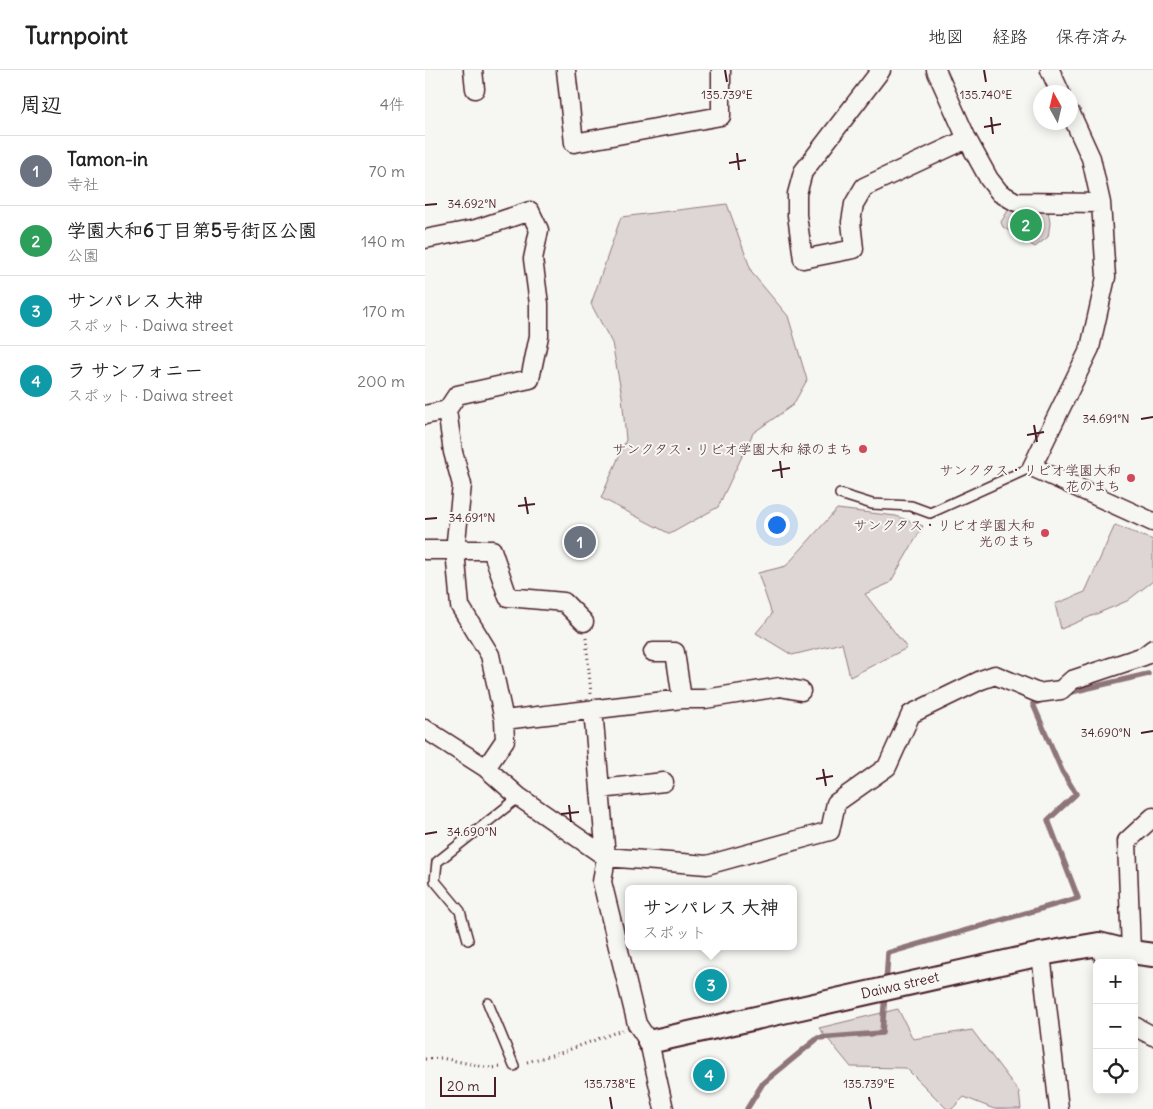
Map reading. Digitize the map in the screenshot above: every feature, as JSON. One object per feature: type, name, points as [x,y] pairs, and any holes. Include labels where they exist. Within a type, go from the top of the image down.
[{"type":"street","points":[[473,70],[475,89]]},
{"type":"street","points":[[566,70],[574,143],[721,116],[721,70]]},
{"type":"street","points":[[881,70],[803,172],[797,194],[797,215],[803,259],[855,249],[851,222],[854,204],[864,187],[967,139]]},
{"type":"street","points":[[936,70],[967,139],[989,179],[1000,193],[1016,202],[1101,203]]},
{"type":"street","points":[[1050,70],[1057,85]]},
{"type":"street","points":[[1078,129],[1091,158],[1101,203],[1106,277],[1090,348],[1032,466],[1153,522]]},
{"type":"street","points":[[425,239],[477,229],[530,211],[539,230],[533,259],[539,304],[539,336],[530,379],[457,395],[447,410],[453,452],[461,485],[455,550],[460,606],[490,655],[504,720],[505,740],[486,768]]},
{"type":"street","points":[[425,415],[447,410]]},
{"type":"street","points":[[425,550],[492,550],[508,597],[564,602],[584,622]]},
{"type":"street","points":[[425,728],[486,768],[519,797],[606,857],[707,865],[830,831],[836,803],[887,767],[911,714],[981,680],[995,675],[1039,693],[1061,690],[1072,680],[1143,656],[1153,649]]},
{"type":"street","points":[[653,652],[675,652],[682,700]]},
{"type":"street","points":[[504,720],[705,699],[780,687],[801,691]]},
{"type":"street","points":[[593,710],[606,857],[602,882],[664,1109]]},
{"type":"street","points":[[600,789],[664,782]]},
{"type":"street","points":[[1142,954],[1127,842],[1153,818]]},
{"type":"street","points":[[1041,954],[1059,1109]]},
{"type":"street","name":"Daiwa street","points":[[643,1033],[1041,954],[1142,954]]},
{"type":"street","points":[[1138,1028],[1153,1036]]},
{"type":"lane","points":[[840,494],[872,504],[911,506],[930,513],[1032,466]]},
{"type":"lane","points":[[468,940],[460,911],[435,881],[437,862],[519,797]]},
{"type":"lane","points":[[488,1003],[514,1066]]},
{"type":"path","points":[[584,622],[593,710]]},
{"type":"path","points":[[425,1059],[441,1058],[490,1068],[514,1066],[643,1033]]},
{"type":"shaded area","points":[[727,204],[752,273],[788,316],[807,380],[793,405],[753,433],[718,507],[670,534],[601,498],[626,440],[622,396],[612,343],[591,304],[621,217]]},
{"type":"shaded area","points":[[1012,204],[1048,210],[1050,223],[1048,237],[1035,247],[1003,227],[1001,222]]},
{"type":"shaded area","points":[[837,509],[896,516],[923,526],[890,583],[865,594],[907,648],[850,677],[842,643],[792,655],[756,633],[772,614],[758,573],[786,566]]},
{"type":"shaded area","points":[[1115,525],[1153,540],[1153,581],[1127,601],[1061,629],[1055,604],[1085,592]]},
{"type":"shaded area","points":[[898,1009],[913,1039],[972,1030],[1019,1092],[1021,1109],[994,1109],[964,1097],[952,1109],[947,1109],[906,1068],[851,1067],[819,1028]]},
{"type":"waterway","points":[[1067,693],[1148,674]]},
{"type":"waterway","points":[[886,984],[888,953],[1078,898],[1048,820],[1076,794],[1062,771],[1033,704],[1044,699]]},
{"type":"waterway","points":[[747,1109],[763,1083],[818,1038],[882,1033],[885,993]]},
{"type":"place","name":"学園大和6丁目第5号街区公園","points":[[1026,225]]},
{"type":"place","name":"サンクタス・リビオ学園大和 緑のまち","points":[[863,449]]},
{"type":"place","name":"サンクタス・リビオ学園大和 花のまち","points":[[1131,478]]},
{"type":"place","name":"サンクタス・リビオ学園大和 光のまち","points":[[1045,533]]},
{"type":"place","name":"Tamon-in","points":[[580,542]]},
{"type":"place","name":"サンパレス 大神","points":[[711,985]]},
{"type":"place","name":"ラ サンフォニー","points":[[709,1075]]}]
